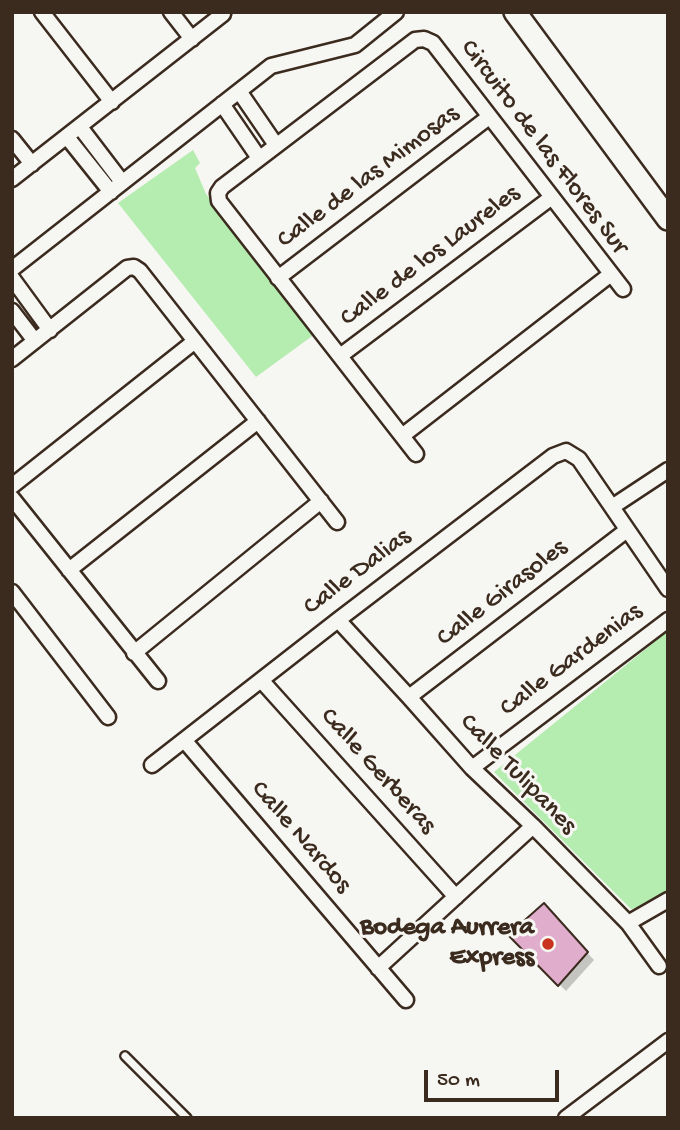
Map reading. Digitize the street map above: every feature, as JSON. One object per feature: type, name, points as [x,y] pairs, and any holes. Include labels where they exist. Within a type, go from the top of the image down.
[{"type":"main road","points":[[515,12],[667,217]]},
{"type":"street","points":[[42,12],[112,102]]},
{"type":"street","points":[[171,12],[192,39]]},
{"type":"street","points":[[12,269],[271,65],[355,45],[396,12]]},
{"type":"street","points":[[12,179],[223,14]]},
{"type":"street","name":"Circuito de las Flores Sur","points":[[424,39],[433,43],[489,117],[611,274],[402,436],[219,201],[218,193],[276,145],[415,40],[424,39]]},
{"type":"street","points":[[239,90],[276,145]]},
{"type":"street","points":[[222,104],[260,158]]},
{"type":"street","name":"Calle de las Mimosas","points":[[278,278],[489,117]]},
{"type":"street","points":[[80,127],[116,187]]},
{"type":"street","points":[[67,137],[116,187]]},
{"type":"street","points":[[12,139],[32,164]]},
{"type":"street","name":"Calle de los Laureles","points":[[340,356],[552,197]]},
{"type":"street","points":[[12,359],[127,268],[134,267],[140,271],[337,522]]},
{"type":"street","points":[[611,274],[623,289]]},
{"type":"street","points":[[12,278],[50,330]]},
{"type":"street","points":[[12,311],[35,341]]},
{"type":"street","points":[[12,486],[195,341]]},
{"type":"street","points":[[69,570],[258,421]]},
{"type":"street","points":[[402,436],[416,454]]},
{"type":"street","name":"Calle Dalias","points":[[152,765],[553,456],[566,450],[579,459],[612,507]]},
{"type":"street","points":[[668,470],[612,507],[668,590]]},
{"type":"street","points":[[12,498],[158,681]]},
{"type":"street","points":[[134,653],[321,501]]},
{"type":"street","name":"Calle Girasoles","points":[[409,697],[627,530]]},
{"type":"street","points":[[12,592],[108,717]]},
{"type":"street","name":"Calle Tulipanes","points":[[338,620],[472,768],[628,923],[659,966]]},
{"type":"street","name":"Calle Gardenias","points":[[472,768],[668,620]]},
{"type":"street","name":"Calle Gerberas","points":[[261,680],[456,897]]},
{"type":"street","name":"Calle Nardos","points":[[184,740],[406,1000]]},
{"type":"street","points":[[379,968],[533,826]]},
{"type":"street","points":[[628,923],[668,900]]},
{"type":"street","points":[[566,1118],[663,1045],[668,1062]]},
{"type":"lane","points":[[125,1056],[187,1118]]},
{"type":"green space","points":[[193,150],[200,163],[195,168],[206,194],[315,334],[256,377],[118,203]]},
{"type":"green space","points":[[668,631],[668,894],[644,907],[631,909],[494,772]]},
{"type":"building","name":"Bodega Aurrera Express","points":[[544,903],[588,952],[558,986],[508,935]]},
{"type":"place","name":"Bodega Aurrera Express","points":[[548,944]]}]
